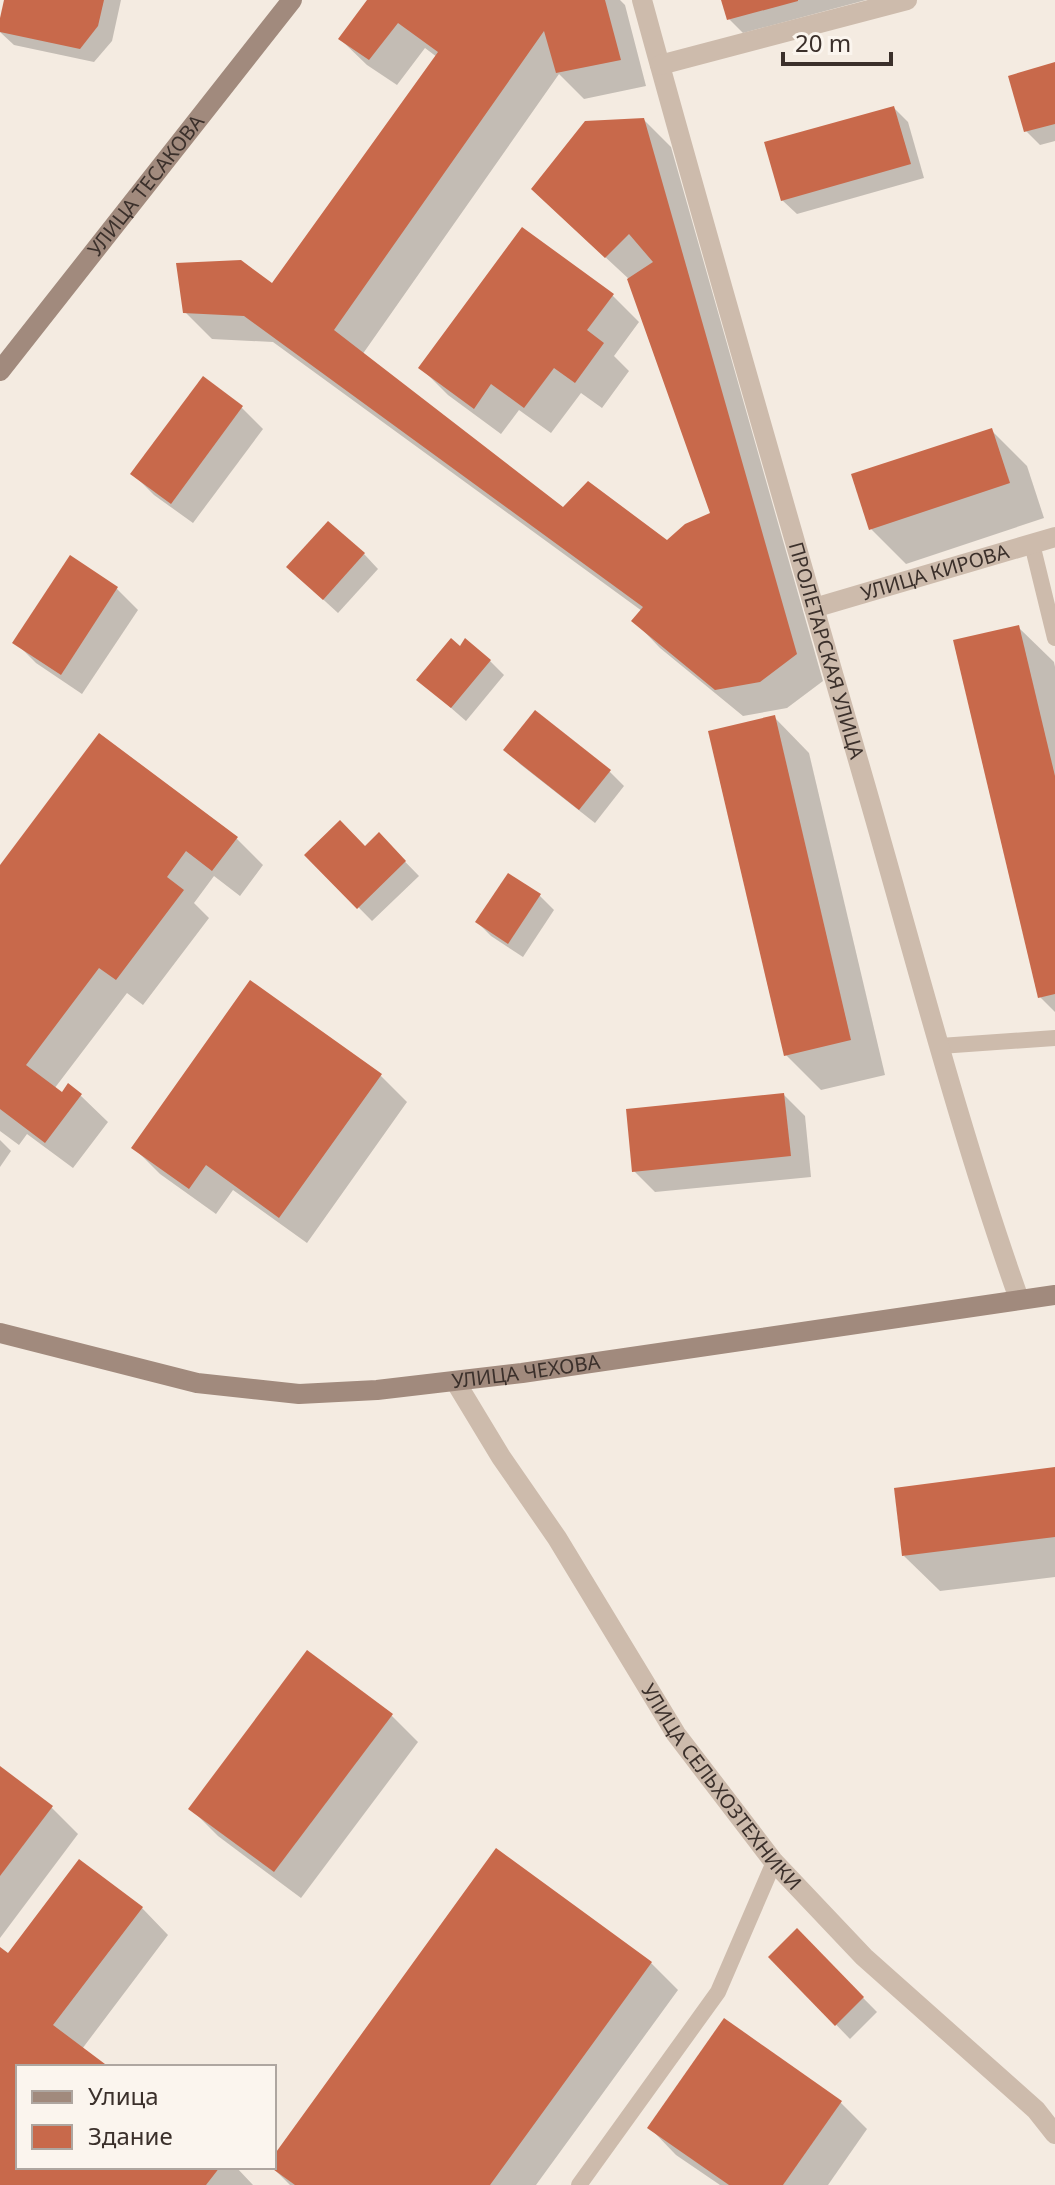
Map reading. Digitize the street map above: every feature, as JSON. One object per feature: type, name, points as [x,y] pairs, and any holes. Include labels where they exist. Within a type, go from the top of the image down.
[{"type":"main road","name":"УЛИЦА ТЕСАКОВА","points":[[0,371],[292,0]]},
{"type":"main road","name":"УЛИЦА ЧЕХОВА","points":[[0,1333],[197,1383],[299,1394],[377,1390],[455,1381],[1055,1295]]},
{"type":"street","name":"ПРОЛЕТАРСКАЯ УЛИЦА","points":[[642,0],[989,1215],[1019,1299]]},
{"type":"street","points":[[660,65],[907,0]]},
{"type":"street","name":"УЛИЦА КИРОВА","points":[[814,608],[1055,537]]},
{"type":"street","name":"УЛИЦА СЕЛЬХОЗТЕХНИКИ","points":[[455,1381],[501,1457],[557,1538],[676,1734],[774,1862],[864,1957],[1036,2110],[1055,2134]]},
{"type":"lane","points":[[1032,544],[1055,638]]},
{"type":"lane","points":[[940,1046],[1055,1038]]},
{"type":"lane","points":[[579,2185],[718,1992],[774,1862]]},
{"type":"building","points":[[4,0],[104,0],[98,26],[80,49],[0,32]]},
{"type":"building","points":[[367,0],[605,0],[621,60],[556,73],[544,31],[334,330],[563,507],[588,481],[667,540],[685,524],[710,513],[627,279],[653,262],[629,234],[605,258],[531,189],[585,121],[644,118],[797,654],[760,682],[715,690],[631,621],[643,607],[244,316],[183,313],[176,263],[241,260],[272,283],[438,52],[398,23],[369,60],[338,39]]},
{"type":"building","points":[[721,0],[798,0],[798,1],[727,20]]},
{"type":"building","points":[[1055,62],[1055,124],[1024,132],[1008,76]]},
{"type":"building","points":[[894,106],[911,164],[781,201],[764,142]]},
{"type":"building","points":[[522,227],[614,294],[587,330],[604,343],[575,383],[554,368],[524,408],[491,384],[474,409],[418,368]]},
{"type":"building","points":[[203,376],[243,406],[171,504],[130,474]]},
{"type":"building","points":[[992,428],[1010,483],[869,530],[851,474]]},
{"type":"building","points":[[328,521],[365,553],[323,600],[286,567]]},
{"type":"building","points":[[70,555],[118,587],[61,675],[12,643]]},
{"type":"building","points":[[1019,625],[1055,776],[1055,994],[1038,998],[953,640]]},
{"type":"building","points":[[451,638],[460,646],[465,638],[491,660],[451,708],[416,680]]},
{"type":"building","points":[[535,710],[611,770],[579,810],[503,750]]},
{"type":"building","points":[[775,715],[851,1040],[784,1056],[708,731]]},
{"type":"building","points":[[99,733],[238,837],[212,871],[186,851],[167,877],[184,890],[116,980],[99,968],[26,1065],[62,1092],[68,1083],[82,1094],[45,1143],[0,1109],[0,865]]},
{"type":"building","points":[[340,820],[365,846],[379,832],[406,861],[357,909],[304,855]]},
{"type":"building","points":[[508,873],[541,894],[508,944],[475,922]]},
{"type":"building","points":[[250,980],[382,1074],[279,1218],[206,1165],[189,1189],[131,1148]]},
{"type":"building","points":[[784,1093],[791,1156],[632,1172],[626,1109]]},
{"type":"building","points":[[1055,1467],[1055,1537],[902,1556],[894,1488]]},
{"type":"building","points":[[307,1650],[393,1714],[274,1872],[188,1809]]},
{"type":"building","points":[[0,1766],[53,1806],[0,1876]]},
{"type":"building","points":[[496,1848],[652,1962],[490,2185],[295,2185],[273,2169],[276,2169],[276,2152]]},
{"type":"building","points":[[79,1859],[143,1907],[53,2025],[106,2065],[16,2065],[16,2169],[218,2169],[206,2185],[0,2185],[0,1947],[8,1953]]},
{"type":"building","points":[[797,1928],[864,1997],[835,2026],[768,1957]]},
{"type":"building","points":[[724,2018],[842,2101],[783,2185],[729,2185],[647,2128]]}]
